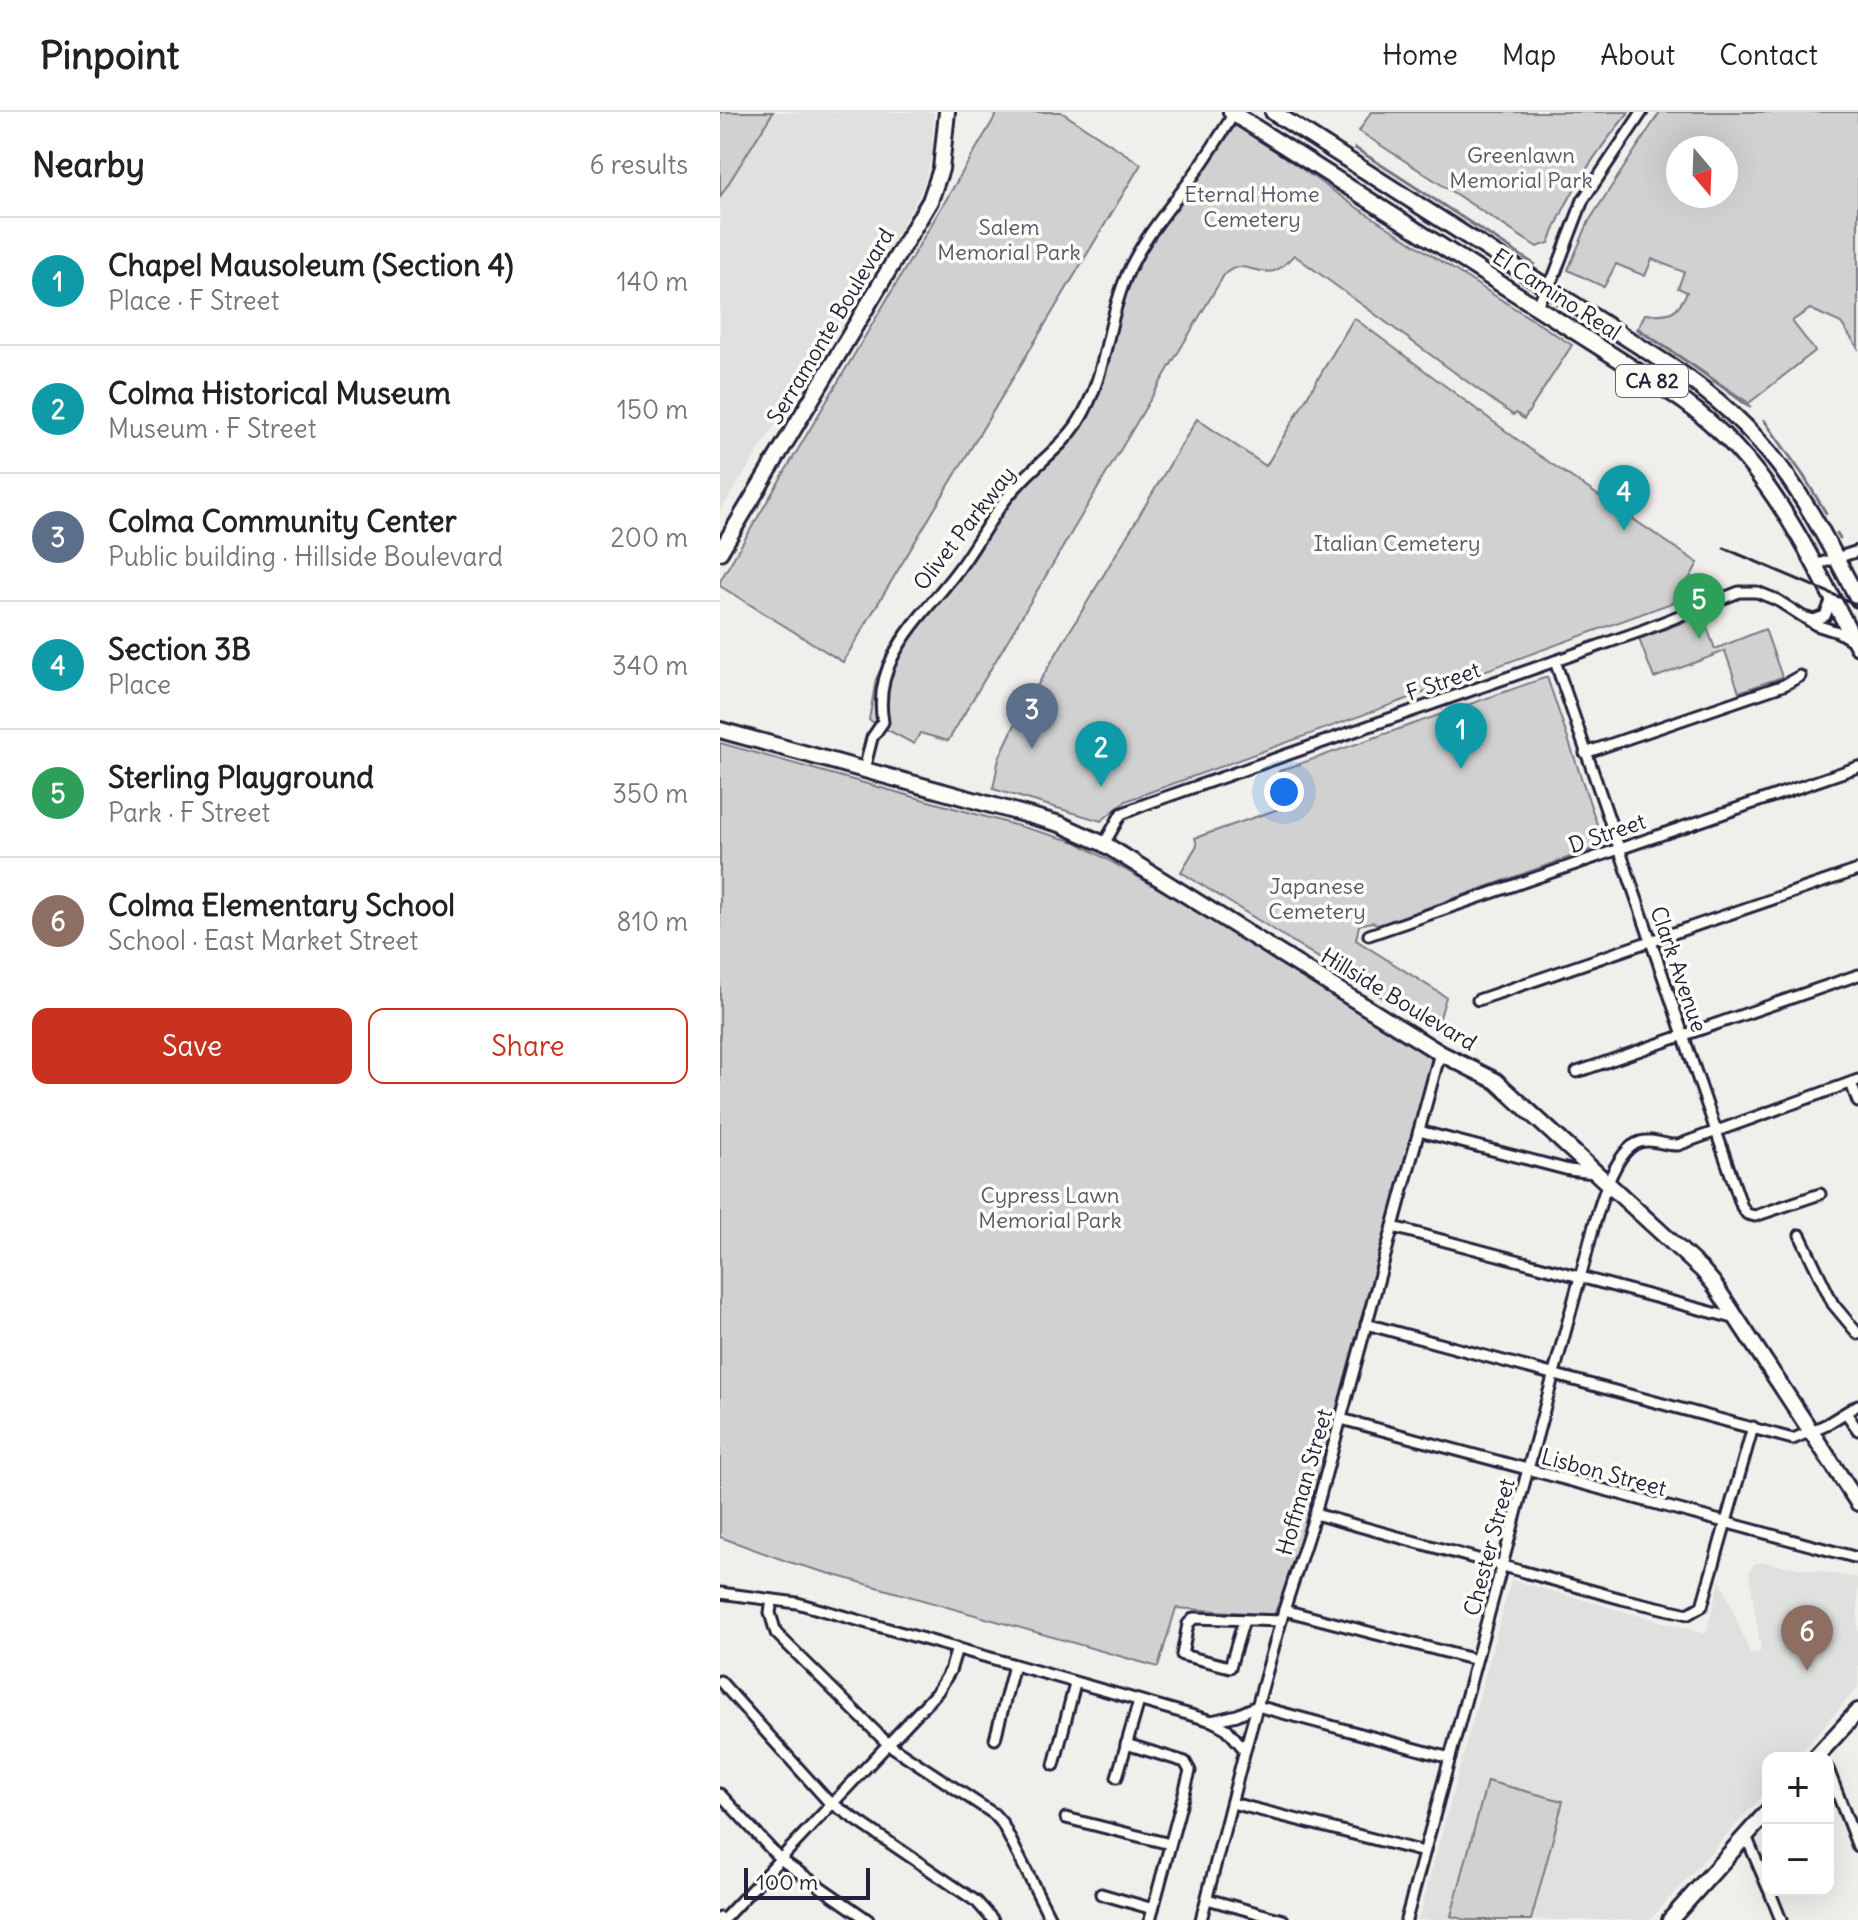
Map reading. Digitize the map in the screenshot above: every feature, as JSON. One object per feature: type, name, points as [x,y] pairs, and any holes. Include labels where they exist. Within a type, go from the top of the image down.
[{"type":"main road","name":"Serramonte Boulevard","points":[[720,552],[930,201],[941,169],[947,112]]},
{"type":"main road","name":"El Camino Real","points":[[1273,112],[1691,379],[1734,414],[1789,476],[1858,599]]},
{"type":"main road","name":"El Camino Real","points":[[1234,113],[1677,397],[1729,439],[1774,494],[1857,645]]},
{"type":"main road","name":"Hillside Boulevard","points":[[720,730],[1060,824],[1104,844],[1440,1053],[1496,1081],[1698,1265],[1858,1503]]},
{"type":"main road","points":[[1823,1752],[1858,1711]]},
{"type":"main road","points":[[1670,1920],[1762,1818]]},
{"type":"street","points":[[1536,306],[1548,287],[1583,200],[1642,112]]},
{"type":"street","name":"Olivet Parkway","points":[[864,770],[872,738],[883,722],[881,688],[899,643],[958,570],[1008,495],[1059,446],[1079,420],[1098,380],[1129,269],[1148,235],[1209,153],[1234,113]]},
{"type":"street","points":[[1815,565],[1858,551]]},
{"type":"street","name":"F Street","points":[[1104,844],[1121,814],[1146,804],[1748,590],[1777,600],[1857,645]]},
{"type":"street","points":[[1804,617],[1821,619],[1828,612],[1832,598]]},
{"type":"street","name":"Clark Avenue","points":[[1555,661],[1742,1207],[1747,1214],[1755,1216],[1820,1194]]},
{"type":"street","points":[[1585,753],[1784,685],[1800,676]]},
{"type":"street","name":"D Street","points":[[1369,935],[1858,767]]},
{"type":"street","points":[[1478,1000],[1858,870]]},
{"type":"street","points":[[1577,1072],[1858,975]]},
{"type":"street","name":"Hoffman Street","points":[[1201,1920],[1257,1706],[1315,1514],[1440,1053]]},
{"type":"street","points":[[1716,1132],[1855,1082],[1858,1102]]},
{"type":"street","points":[[1419,1131],[1602,1178]]},
{"type":"street","name":"Chester Street","points":[[1406,1920],[1580,1277],[1602,1178],[1632,1145],[1648,1140],[1678,1145],[1716,1132]]},
{"type":"street","points":[[1393,1227],[1737,1319]]},
{"type":"street","points":[[1800,1235],[1833,1304],[1858,1334]]},
{"type":"street","points":[[1366,1324],[1793,1439],[1811,1433],[1858,1405]]},
{"type":"street","points":[[1846,1413],[1858,1430]]},
{"type":"street","name":"Lisbon Street","points":[[1341,1419],[1858,1558]]},
{"type":"street","points":[[1315,1514],[1652,1606],[1683,1614],[1692,1613],[1702,1606],[1753,1427]]},
{"type":"street","points":[[720,1593],[797,1603],[1212,1721],[1227,1729],[1245,1750]]},
{"type":"street","points":[[772,1600],[770,1613],[776,1633],[888,1744],[994,1814],[1002,1823],[1051,1920]]},
{"type":"street","points":[[1284,1610],[1476,1660]]},
{"type":"street","points":[[1244,1620],[1230,1667],[1182,1655],[1192,1620],[1202,1618],[1281,1621]]},
{"type":"street","points":[[721,1919],[938,1691],[950,1671],[957,1648]]},
{"type":"street","points":[[995,1739],[1014,1665]]},
{"type":"street","points":[[720,1681],[812,1786],[832,1804],[977,1902],[993,1920]]},
{"type":"street","points":[[1054,1765],[1075,1684]]},
{"type":"street","points":[[1117,1777],[1139,1701]]},
{"type":"street","points":[[1212,1721],[1257,1706],[1450,1758]]},
{"type":"street","points":[[1126,1744],[1179,1759],[1188,1766],[1189,1777],[1150,1920]]},
{"type":"street","points":[[1834,1781],[1854,1823],[1858,1847]]},
{"type":"street","points":[[720,1794],[780,1859],[868,1920]]},
{"type":"street","points":[[1232,1803],[1424,1852]]},
{"type":"street","points":[[1066,1818],[1170,1844]]},
{"type":"street","points":[[1746,1836],[1762,1875]]},
{"type":"street","points":[[1101,1894],[1153,1909]]},
{"type":"street","points":[[1771,1896],[1781,1920]]},
{"type":"street","points":[[1207,1899],[1283,1920]]},
{"type":"shaded area","points":[[774,112],[934,112],[932,153],[924,184],[912,208],[720,511],[720,199]]},
{"type":"shaded area","points":[[1764,1562],[1858,1578],[1858,1687],[1801,1752],[1762,1752],[1762,1796],[1650,1920],[1418,1920],[1511,1580],[1706,1634],[1720,1579],[1751,1655],[1761,1651],[1749,1572],[1754,1564]]},
{"type":"green space","points":[[720,112],[773,112],[720,197]]},
{"type":"green space","name":"Salem Memorial Park","points":[[998,112],[1061,112],[1141,164],[843,662],[720,586],[720,581]]},
{"type":"green space","name":"Greenlawn Memorial Park","points":[[1371,112],[1629,112],[1583,174],[1564,207],[1549,243],[1537,247],[1359,131]]},
{"type":"green space","points":[[1660,112],[1858,112],[1858,348],[1841,323],[1810,309],[1792,321],[1815,351],[1749,403],[1638,328],[1645,314],[1666,314],[1680,305],[1687,292],[1678,288],[1684,272],[1652,259],[1645,276],[1616,264],[1604,287],[1568,270],[1589,221]]},
{"type":"green space","name":"Eternal Home Cemetery","points":[[1237,123],[1353,205],[1572,345],[1524,419],[1516,413],[1513,415],[1294,255],[1274,271],[1242,267],[1230,270],[1224,275],[948,741],[920,733],[914,744],[869,720],[876,679],[896,637],[945,581],[993,507],[1044,460],[1083,413],[1126,278],[1181,193],[1189,190],[1192,181],[1200,177]]},
{"type":"green space","name":"Italian Cemetery","points":[[1354,318],[1534,452],[1698,563],[1677,601],[1139,796],[1126,801],[1101,821],[993,789],[999,758],[1019,716],[1197,419],[1266,466]]},
{"type":"green space","points":[[1700,616],[1704,619],[1715,649],[1765,629],[1782,677],[1739,692],[1725,651],[1654,678],[1639,639]]},
{"type":"green space","name":"Japanese Cemetery","points":[[1547,677],[1604,845],[1379,925],[1372,922],[1359,925],[1356,940],[1446,997],[1436,1031],[1181,872],[1197,845],[1195,838],[1290,805],[1279,771]]},
{"type":"green space","name":"Cypress Lawn Memorial Park","points":[[720,743],[1076,842],[1193,908],[1431,1058],[1305,1524],[1292,1570],[1274,1615],[1176,1608],[1158,1667],[789,1562],[720,1537]]},
{"type":"green space","points":[[1487,1781],[1563,1801],[1531,1920],[1466,1920],[1451,1916]]},
{"type":"waterway","points":[[1355,148],[1534,264]]},
{"type":"waterway","points":[[1637,329],[1750,407]]},
{"type":"waterway","points":[[1764,420],[1826,513]]},
{"type":"waterway","points":[[1837,533],[1840,538]]},
{"type":"railway","points":[[1724,548],[1858,605]]},
{"type":"place","name":"Section 3B","points":[[1624,531]]},
{"type":"place","name":"Sterling Playground","points":[[1699,639]]},
{"type":"place","name":"Colma Community Center","points":[[1032,749]]},
{"type":"place","name":"Chapel Mausoleum (Section 4)","points":[[1461,769]]},
{"type":"place","name":"Colma Historical Museum","points":[[1101,787]]},
{"type":"place","name":"Colma Elementary School","points":[[1807,1671]]}]
